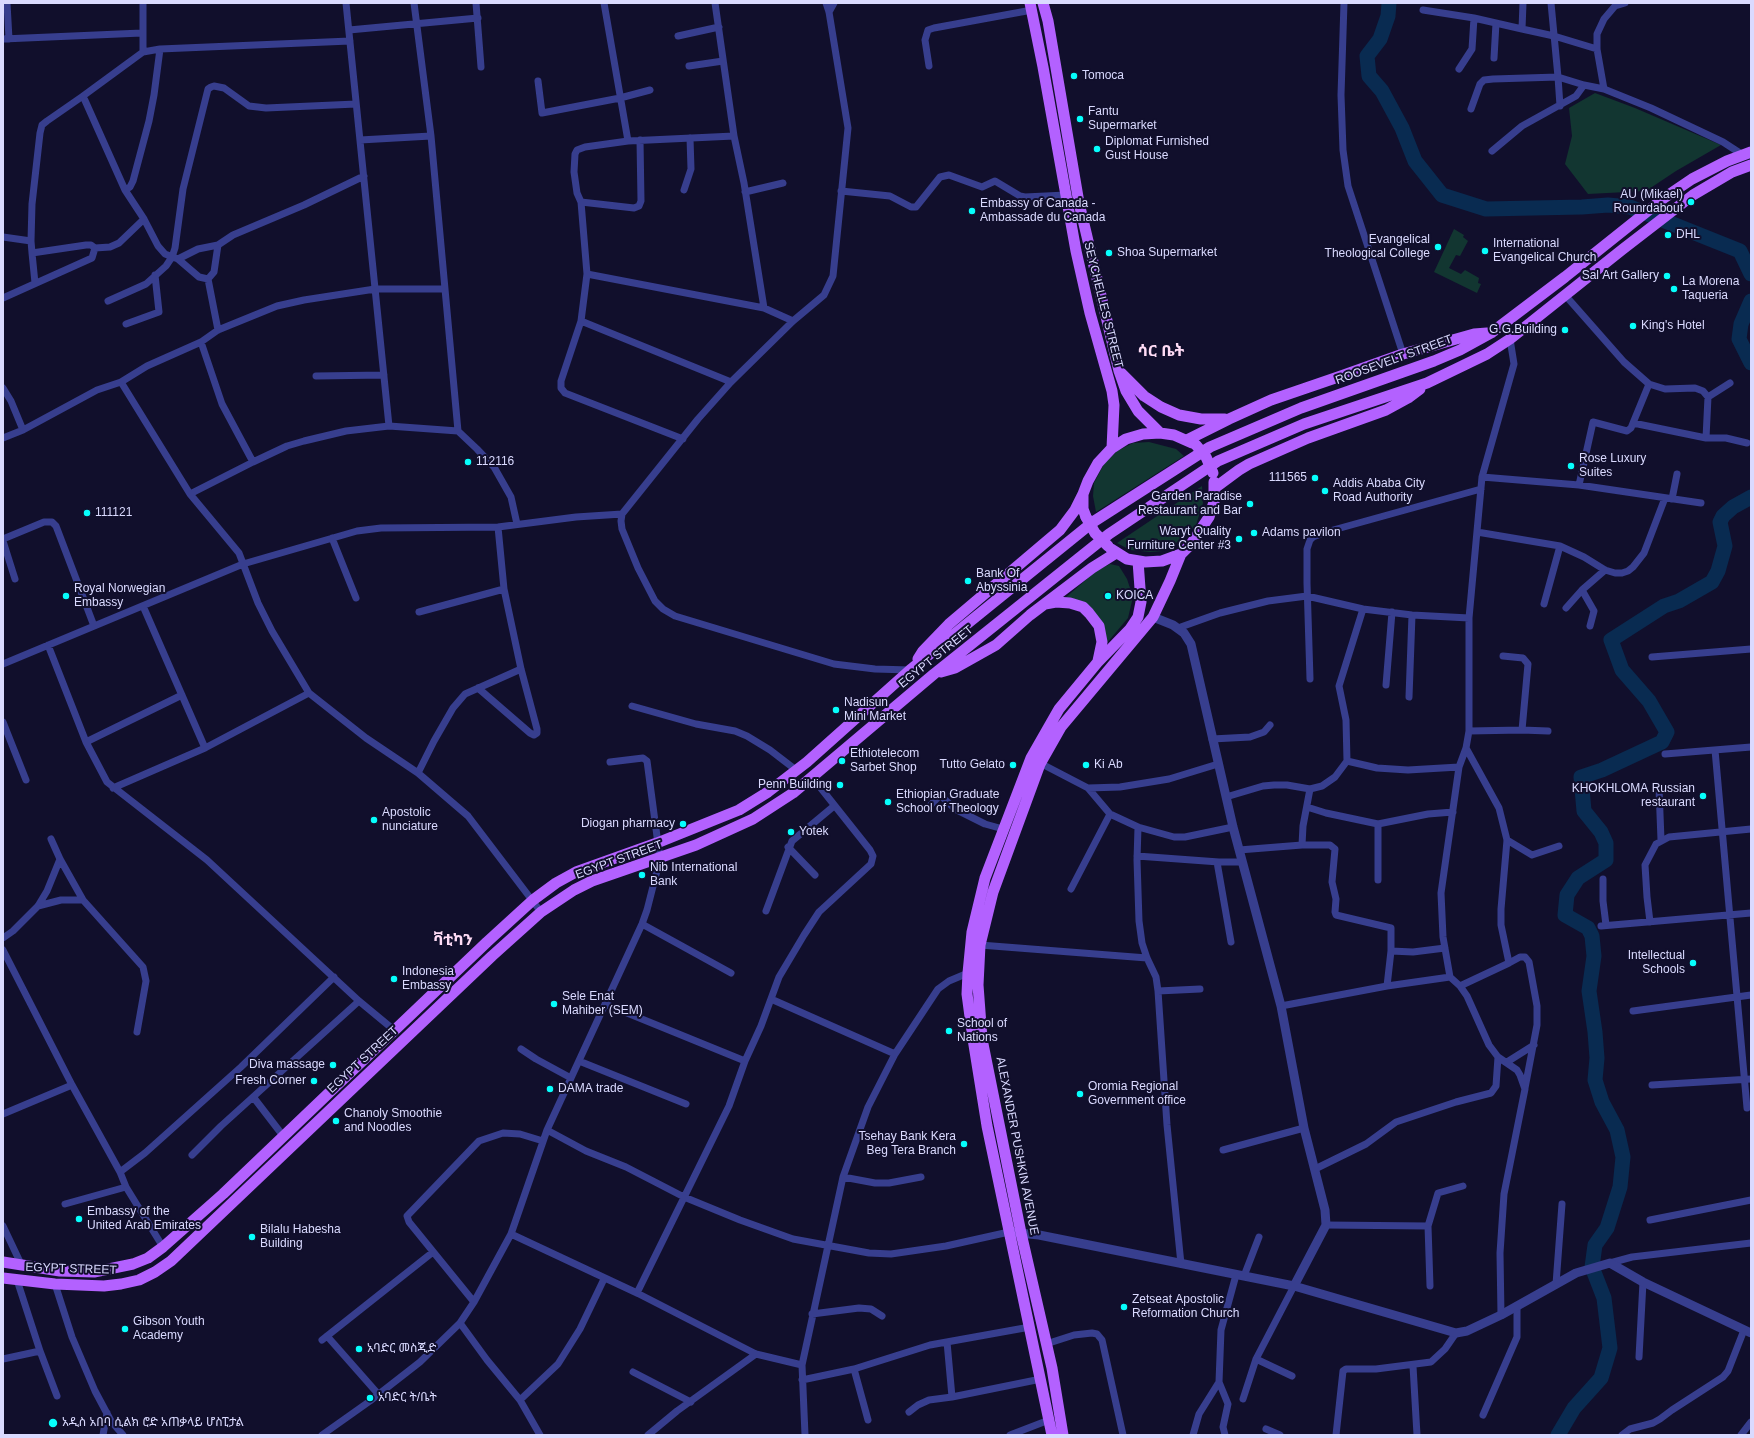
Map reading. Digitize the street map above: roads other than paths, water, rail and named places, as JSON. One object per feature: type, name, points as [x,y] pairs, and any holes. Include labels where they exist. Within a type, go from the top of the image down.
[{"type":"main road","name":"SEYCHELLES STREET","points":[[1043,3],[1048,21],[1079,203],[1119,371],[1126,391],[1138,411],[1160,433]]},
{"type":"main road","name":"SEYCHELLES STREET","points":[[1031,7],[1072,230],[1090,313],[1112,391],[1114,405],[1112,448]]},
{"type":"main road","name":"ROOSEVELT STREET","points":[[1210,447],[1301,408],[1434,361],[1460,350],[1492,333],[1664,198],[1692,179],[1748,152]]},
{"type":"main road","points":[[1216,488],[1239,470],[1250,464],[1308,438],[1398,404],[1427,383],[1471,364],[1510,340],[1622,249],[1693,195],[1732,172],[1751,165]]},
{"type":"main road","points":[[1732,172],[1751,172]]},
{"type":"main road","points":[[1191,442],[1229,418],[1272,400],[1403,354],[1474,334],[1492,333]]},
{"type":"main road","points":[[1119,371],[1144,396],[1161,407],[1178,415],[1201,419],[1229,418]]},
{"type":"main road","name":"EGYPT STREET","points":[[3,1278],[55,1284],[104,1286],[139,1280],[171,1261],[492,956],[541,912],[574,890],[592,882],[696,845],[753,819],[793,793],[934,674],[1108,534],[1218,461],[1304,424],[1427,383]]},
{"type":"main road","points":[[912,669],[923,651],[949,624],[1060,530],[1075,510],[1088,480],[1098,463],[1112,448],[1126,439],[1143,434],[1160,433],[1174,435],[1191,442],[1206,457],[1213,473],[1216,488],[1214,502],[1209,517],[1190,544],[1181,554],[1162,561],[1138,561],[1127,559],[1112,550],[1095,533],[1086,517],[1083,509],[1083,494]]},
{"type":"main road","name":"EGYPT STREET","points":[[3,1262],[60,1271],[94,1272],[133,1264],[148,1258],[223,1194],[394,1030],[533,900],[556,883],[576,872],[657,843],[739,810],[768,792],[796,770],[912,669],[1093,522],[1210,447]]},
{"type":"main road","points":[[934,674],[955,668],[996,645],[1092,568],[1112,550]]},
{"type":"main road","name":"ALEXANDER PUSHKIN AVENUE","points":[[1052,1435],[987,1126],[973,1039],[967,994],[972,932],[1036,761],[1061,728],[1153,617],[1181,554]]},
{"type":"main road","name":"ALEXANDER PUSHKIN AVENUE","points":[[1063,1435],[1052,1368],[1021,1233],[982,1039],[978,985],[980,945],[988,891],[1003,830],[1059,709],[1097,663],[1130,629],[1138,617],[1140,602],[1138,561]]},
{"type":"main road","points":[[1046,604],[1056,602],[1070,603],[1083,608],[1089,613],[1099,626],[1102,642],[1102,650],[1097,663]]},
{"type":"main road","points":[[1040,1375],[1052,1368]]},
{"type":"street","points":[[7,3],[6,39],[142,33]]},
{"type":"street","points":[[143,3],[143,52]]},
{"type":"street","points":[[346,3],[389,426]]},
{"type":"street","points":[[414,3],[431,136],[458,431],[494,467],[511,497],[517,524]]},
{"type":"street","points":[[476,3],[481,67]]},
{"type":"street","points":[[604,3],[628,141]]},
{"type":"street","points":[[715,3],[734,136],[745,192],[764,308]]},
{"type":"street","points":[[826,3],[829,12],[848,128],[833,276],[824,295],[793,321],[731,382],[698,419],[622,514],[622,529],[638,568],[655,601],[662,609],[674,616],[834,664],[875,668],[912,669]]},
{"type":"street","points":[[829,12],[834,3]]},
{"type":"street","points":[[1344,3],[1341,95],[1343,150],[1348,186],[1403,354]]},
{"type":"street","points":[[1522,29],[1523,3]]},
{"type":"street","points":[[1551,3],[1560,106]]},
{"type":"street","points":[[1604,89],[1597,49],[1597,34],[1604,19],[1615,6],[1625,3]]},
{"type":"street","points":[[929,66],[925,40],[928,30],[1031,7]]},
{"type":"street","points":[[1423,10],[1474,18],[1554,36],[1597,49]]},
{"type":"street","points":[[349,30],[416,22],[478,18]]},
{"type":"street","points":[[1459,69],[1472,49],[1474,18]]},
{"type":"street","points":[[1494,58],[1496,23]]},
{"type":"street","points":[[678,36],[719,28]]},
{"type":"street","points":[[36,283],[31,240],[32,204],[42,125],[143,52],[160,49],[350,41]]},
{"type":"street","points":[[125,190],[133,181],[148,121],[154,95],[160,49]]},
{"type":"street","points":[[689,66],[723,61]]},
{"type":"street","points":[[1471,109],[1480,84],[1484,80],[1558,77],[1604,89],[1651,108],[1723,142],[1748,152]]},
{"type":"street","points":[[538,81],[542,113],[620,98],[650,90]]},
{"type":"street","points":[[1492,151],[1522,126],[1576,96],[1584,85]]},
{"type":"street","points":[[175,258],[175,248],[184,189],[208,89],[211,86],[224,88],[249,106],[266,108],[356,104]]},
{"type":"street","points":[[83,96],[125,190],[154,236],[158,246],[165,254],[175,258],[199,277],[208,279]]},
{"type":"street","points":[[360,140],[431,136]]},
{"type":"street","points":[[683,439],[565,393],[561,388],[561,381],[581,321],[587,274],[581,202],[577,193],[574,172],[575,154],[577,150],[585,147],[628,141],[734,136]]},
{"type":"street","points":[[684,190],[691,169],[690,138]]},
{"type":"street","points":[[581,202],[634,208],[639,206],[641,201],[640,140]]},
{"type":"street","points":[[841,191],[890,196],[911,207],[916,207],[940,177],[949,175],[982,187],[995,181],[1020,196],[1025,197],[1066,195]]},
{"type":"street","points":[[108,300],[146,284],[175,258],[198,249],[218,246],[233,235],[304,205],[364,176]]},
{"type":"street","points":[[745,192],[782,183]]},
{"type":"street","points":[[32,253],[86,245],[91,245],[95,248],[110,247],[119,243],[144,220]]},
{"type":"street","points":[[3,237],[31,240]]},
{"type":"street","points":[[208,279],[214,272],[218,246]]},
{"type":"street","points":[[3,298],[92,258],[95,248]]},
{"type":"street","points":[[587,274],[764,308],[793,321]]},
{"type":"street","points":[[126,324],[159,312],[155,275]]},
{"type":"street","points":[[208,279],[218,330]]},
{"type":"street","points":[[3,438],[23,430],[91,393],[121,382],[147,366],[201,342],[218,330],[277,306],[304,300],[375,289],[445,289]]},
{"type":"street","points":[[1565,295],[1624,362],[1649,384],[1665,389],[1695,388],[1702,391],[1708,397],[1706,438]]},
{"type":"street","points":[[581,321],[731,382]]},
{"type":"street","points":[[1510,340],[1514,364],[1482,477],[1469,618],[1469,731],[1466,748],[1459,767],[1441,893],[1445,948],[1450,977],[1460,986],[1467,996],[1485,1037],[1498,1057],[1507,1062],[1520,1075],[1525,1089]]},
{"type":"street","points":[[201,342],[222,404],[253,462]]},
{"type":"street","points":[[316,376],[384,375]]},
{"type":"street","points":[[121,382],[190,494],[239,553],[258,603],[272,631],[309,693],[366,738],[418,773],[468,816],[541,912]]},
{"type":"street","points":[[1708,397],[1730,383]]},
{"type":"street","points":[[1579,485],[1593,422],[1627,431],[1631,428],[1649,384]]},
{"type":"street","points":[[3,388],[11,401],[23,430]]},
{"type":"street","points":[[1633,423],[1706,438],[1726,438],[1747,443]]},
{"type":"street","points":[[190,494],[287,446],[346,431],[389,426],[458,431]]},
{"type":"street","points":[[1477,532],[1560,546],[1584,557],[1605,570],[1615,573],[1622,573],[1628,571],[1644,553],[1669,499],[1677,474]]},
{"type":"street","points":[[1482,477],[1579,485],[1701,503]]},
{"type":"street","points":[[1310,679],[1307,549],[1310,540],[1313,537],[1481,489]]},
{"type":"street","points":[[3,664],[243,564],[357,531],[381,528],[498,527],[576,517],[622,514]]},
{"type":"street","points":[[15,579],[3,540],[44,522],[52,522],[56,526],[94,626]]},
{"type":"street","points":[[478,688],[530,733],[537,733],[521,669],[504,589],[498,527]]},
{"type":"street","points":[[332,538],[356,598]]},
{"type":"street","points":[[1544,604],[1560,546]]},
{"type":"street","points":[[1566,608],[1582,590],[1605,570]]},
{"type":"street","points":[[419,612],[504,589]]},
{"type":"street","points":[[1582,590],[1594,611],[1590,626]]},
{"type":"street","points":[[1178,628],[1220,613],[1268,601],[1307,596],[1363,609],[1412,616],[1469,618]]},
{"type":"street","points":[[143,606],[205,748]]},
{"type":"street","points":[[1226,797],[1263,786],[1287,785],[1310,789],[1322,786],[1329,782],[1347,761],[1346,720],[1339,686],[1363,609]]},
{"type":"street","points":[[1386,685],[1392,612]]},
{"type":"street","points":[[1409,697],[1412,616]]},
{"type":"street","points":[[1153,617],[1178,628],[1188,637],[1191,644],[1233,828],[1281,1006],[1304,1128],[1325,1210],[1326,1225],[1256,1359],[1244,1399]]},
{"type":"street","points":[[48,645],[86,742],[100,771],[113,788],[130,798],[207,860],[359,1001],[394,1030]]},
{"type":"street","points":[[1652,657],[1751,649]]},
{"type":"street","points":[[1503,656],[1523,658],[1528,664],[1522,730]]},
{"type":"street","points":[[418,773],[453,708],[465,694],[521,669]]},
{"type":"street","points":[[113,788],[205,748],[309,693]]},
{"type":"street","points":[[86,742],[182,695]]},
{"type":"street","points":[[632,706],[696,724],[735,731],[748,736],[770,750],[796,770]]},
{"type":"street","points":[[3,722],[26,780]]},
{"type":"street","points":[[1212,739],[1250,737],[1264,732],[1270,725]]},
{"type":"street","points":[[1469,731],[1548,731]]},
{"type":"street","points":[[1665,754],[1751,747]]},
{"type":"street","points":[[1466,748],[1499,808],[1507,840],[1501,925],[1509,963]]},
{"type":"street","points":[[1715,750],[1736,996],[1748,1079],[1746,1108]]},
{"type":"street","points":[[322,1435],[379,1395],[420,1362],[460,1322],[474,1302],[511,1234],[547,1130],[589,1036],[642,924],[660,858],[647,761],[643,758],[610,762]]},
{"type":"street","points":[[1036,761],[1088,788],[1110,814],[1138,827],[1174,837],[1185,837],[1233,828]]},
{"type":"street","points":[[1347,761],[1377,768],[1408,770],[1459,767]]},
{"type":"street","points":[[1088,788],[1120,787],[1168,779],[1218,764]]},
{"type":"street","points":[[637,1293],[730,1106],[745,1061],[779,977],[819,912],[871,864],[873,856],[870,850],[812,777]]},
{"type":"street","points":[[1659,788],[1661,840]]},
{"type":"street","points":[[1302,845],[1303,826],[1310,789]]},
{"type":"street","points":[[927,809],[940,795],[954,809],[985,824],[1003,830]]},
{"type":"street","points":[[766,911],[788,847],[802,831],[834,806]]},
{"type":"street","points":[[1307,806],[1326,814],[1378,824],[1428,814],[1453,812]]},
{"type":"street","points":[[1071,889],[1110,814]]},
{"type":"street","points":[[1378,824],[1378,880]]},
{"type":"street","points":[[1138,827],[1137,856],[1139,921],[1142,943],[1156,977],[1158,991],[1167,1125],[1181,1264]]},
{"type":"street","points":[[1650,922],[1645,865],[1652,848],[1661,840],[1669,837],[1751,829]]},
{"type":"street","points":[[51,839],[60,859],[83,900],[143,968],[146,981],[137,1032]]},
{"type":"street","points":[[1507,840],[1532,855],[1559,846]]},
{"type":"street","points":[[1239,850],[1302,845],[1334,846],[1336,849],[1332,882],[1336,899],[1334,912],[1336,915],[1392,928],[1387,986]]},
{"type":"street","points":[[788,847],[815,875]]},
{"type":"street","points":[[1137,856],[1216,862],[1242,862]]},
{"type":"street","points":[[3,938],[13,931],[38,906],[47,891],[60,859]]},
{"type":"street","points":[[1216,862],[1231,942]]},
{"type":"street","points":[[1603,879],[1603,925],[1751,913]]},
{"type":"street","points":[[38,906],[61,900],[83,900]]},
{"type":"street","points":[[642,924],[731,973]]},
{"type":"street","points":[[980,945],[1147,958]]},
{"type":"street","points":[[1391,951],[1419,951],[1445,948]]},
{"type":"street","points":[[3,950],[72,1085],[120,1172],[126,1187],[162,1247]]},
{"type":"street","points":[[1460,986],[1520,957],[1525,957],[1529,962],[1537,1006],[1537,1025],[1534,1045],[1504,1194],[1500,1253],[1501,1315]]},
{"type":"street","points":[[805,1435],[802,1365],[843,1178],[868,1107],[895,1054],[938,988],[949,981],[968,973]]},
{"type":"street","points":[[120,1172],[145,1153],[241,1067],[334,977]]},
{"type":"street","points":[[1281,1006],[1387,986],[1450,977]]},
{"type":"street","points":[[1158,991],[1200,989]]},
{"type":"street","points":[[1633,1011],[1751,995]]},
{"type":"street","points":[[771,999],[895,1054]]},
{"type":"street","points":[[192,1155],[221,1126],[254,1098],[359,1001]]},
{"type":"street","points":[[605,1004],[745,1061]]},
{"type":"street","points":[[1507,1062],[1534,1045]]},
{"type":"street","points":[[521,1049],[571,1078]]},
{"type":"street","points":[[1315,1169],[1366,1144],[1396,1122],[1456,1102],[1491,1093],[1496,1086],[1498,1057]]},
{"type":"street","points":[[579,1061],[686,1104]]},
{"type":"street","points":[[1652,1085],[1748,1079]]},
{"type":"street","points":[[3,1114],[72,1085]]},
{"type":"street","points":[[254,1098],[284,1137]]},
{"type":"street","points":[[1223,1150],[1304,1128]]},
{"type":"street","points":[[547,1130],[586,1150],[626,1167],[684,1198],[793,1240],[869,1253],[891,1254],[946,1246],[1009,1232],[1039,1235],[1294,1286],[1456,1333],[1467,1331],[1501,1315],[1576,1273],[1607,1263],[1632,1257],[1751,1243]]},
{"type":"street","points":[[474,1302],[409,1222],[407,1216],[479,1141],[503,1133],[520,1134],[544,1141]]},
{"type":"street","points":[[843,1178],[875,1183],[889,1183],[921,1177]]},
{"type":"street","points":[[1430,1286],[1428,1226],[1438,1193],[1464,1186]]},
{"type":"street","points":[[65,1204],[126,1187]]},
{"type":"street","points":[[1650,1220],[1751,1200]]},
{"type":"street","points":[[1556,1284],[1562,1204]]},
{"type":"street","points":[[1326,1225],[1428,1226]]},
{"type":"street","points":[[3,1226],[21,1264]]},
{"type":"street","points":[[511,1234],[604,1279],[637,1293],[756,1354],[802,1365]]},
{"type":"street","points":[[1224,1435],[1223,1427],[1228,1404],[1219,1382],[1222,1330],[1240,1276],[1259,1237]]},
{"type":"street","points":[[379,1395],[324,1338],[433,1252]]},
{"type":"street","points":[[1607,1263],[1747,1332],[1728,1371],[1723,1377],[1660,1419],[1653,1423],[1630,1429],[1622,1435]]},
{"type":"street","points":[[520,1400],[558,1364],[580,1329],[604,1279]]},
{"type":"street","points":[[17,1280],[40,1351],[57,1396]]},
{"type":"street","points":[[1639,1357],[1643,1282]]},
{"type":"street","points":[[55,1284],[72,1337],[95,1391],[111,1421],[121,1433]]},
{"type":"street","points":[[1483,1415],[1517,1337],[1517,1306]]},
{"type":"street","points":[[812,1314],[859,1308],[871,1309],[882,1316]]},
{"type":"street","points":[[460,1322],[487,1360],[520,1400],[540,1435]]},
{"type":"street","points":[[802,1380],[854,1369],[930,1345],[1030,1327]]},
{"type":"street","points":[[1046,1344],[1074,1335],[1092,1333],[1097,1334],[1102,1340],[1123,1435]]},
{"type":"street","points":[[1336,1435],[1343,1371],[1346,1369],[1376,1369],[1426,1364],[1436,1358],[1456,1333]]},
{"type":"street","points":[[947,1342],[952,1397]]},
{"type":"street","points":[[3,1359],[40,1351]]},
{"type":"street","points":[[648,1435],[676,1411],[691,1402],[756,1354]]},
{"type":"street","points":[[1256,1359],[1292,1376]]},
{"type":"street","points":[[1413,1366],[1417,1435]]},
{"type":"street","points":[[854,1369],[868,1420]]},
{"type":"street","points":[[633,1372],[691,1402]]},
{"type":"street","points":[[909,1412],[929,1400],[952,1397],[1040,1375]]},
{"type":"street","points":[[1193,1435],[1199,1414],[1219,1382]]},
{"type":"street","points":[[103,1435],[107,1413]]},
{"type":"street","points":[[1010,1435],[1049,1420]]},
{"type":"street","points":[[1741,1435],[1751,1422]]},
{"type":"street","points":[[1266,1429],[1280,1435]]},
{"type":"waterway","points":[[1389,3],[1388,16],[1380,39],[1367,56],[1369,76],[1382,91],[1402,128],[1415,161],[1442,195],[1486,209],[1608,205],[1630,207],[1740,251],[1751,274]]},
{"type":"waterway","points":[[1751,301],[1741,324],[1739,339],[1751,363]]},
{"type":"waterway","points":[[1558,1435],[1574,1408],[1601,1378],[1610,1348],[1604,1298],[1592,1267],[1595,1245],[1607,1228],[1620,1187],[1623,1157],[1617,1130],[1602,1102],[1595,1080],[1597,1058],[1589,991],[1594,956],[1592,936],[1588,928],[1565,915],[1567,895],[1578,878],[1606,860],[1606,843],[1601,832],[1584,811],[1581,777],[1602,770],[1662,742],[1667,732],[1649,701],[1622,670],[1611,640],[1664,606],[1679,601],[1712,582],[1718,571],[1725,546],[1720,522],[1723,516],[1733,507],[1751,497]]},
{"type":"place","name":"Tomoca","points":[[1074,76]]},
{"type":"place","name":"Fantu Supermarket","points":[[1080,119]]},
{"type":"place","name":"Diplomat Furnished Gust House","points":[[1097,149]]},
{"type":"place","name":"AU (Mikael) Rounrdabout","points":[[1691,202]]},
{"type":"place","name":"Embassy of Canada - Ambassade du Canada","points":[[972,211]]},
{"type":"place","name":"DHL","points":[[1668,235]]},
{"type":"place","name":"Evangelical Theological College","points":[[1438,247]]},
{"type":"place","name":"International Evangelical Church","points":[[1485,251]]},
{"type":"place","name":"Shoa Supermarket","points":[[1109,253]]},
{"type":"place","name":"Sal Art Gallery","points":[[1667,276]]},
{"type":"place","name":"La Morena Taqueria","points":[[1674,289]]},
{"type":"place","name":"King's Hotel","points":[[1633,326]]},
{"type":"place","name":"G.G.Building","points":[[1565,330]]},
{"type":"place","name":"112116","points":[[468,462]]},
{"type":"place","name":"Rose Luxury Suites","points":[[1571,466]]},
{"type":"place","name":"111565","points":[[1315,478]]},
{"type":"place","name":"Addis Ababa City Road Authority","points":[[1325,491]]},
{"type":"place","name":"Garden Paradise Restaurant and Bar","points":[[1250,504]]},
{"type":"place","name":"111121","points":[[87,513]]},
{"type":"place","name":"Adams pavilon","points":[[1254,533]]},
{"type":"place","name":"Waryt Quality Furniture Center #3","points":[[1239,539]]},
{"type":"place","name":"Bank Of Abyssinia","points":[[968,581]]},
{"type":"place","name":"Royal Norwegian Embassy","points":[[66,596]]},
{"type":"place","name":"KOICA","points":[[1108,596]]},
{"type":"place","name":"Nadisun Mini Market","points":[[836,710]]},
{"type":"place","name":"Ethiotelecom Sarbet Shop","points":[[842,761]]},
{"type":"place","name":"Tutto Gelato","points":[[1013,765]]},
{"type":"place","name":"Ki Ab","points":[[1086,765]]},
{"type":"place","name":"Penn Building","points":[[840,785]]},
{"type":"place","name":"KHOKHLOMA Russian restaurant","points":[[1703,796]]},
{"type":"place","name":"Ethiopian Graduate School of Theology","points":[[888,802]]},
{"type":"place","name":"Apostolic nunciature","points":[[374,820]]},
{"type":"place","name":"Diogan pharmacy","points":[[683,824]]},
{"type":"place","name":"Yotek","points":[[791,832]]},
{"type":"place","name":"Nib International Bank","points":[[642,875]]},
{"type":"place","name":"Intellectual Schools","points":[[1693,963]]},
{"type":"place","name":"Indonesia Embassy","points":[[394,979]]},
{"type":"place","name":"Sele Enat Mahiber (SEM)","points":[[554,1004]]},
{"type":"place","name":"School of Nations","points":[[949,1031]]},
{"type":"place","name":"Diva massage","points":[[333,1065]]},
{"type":"place","name":"Fresh Corner","points":[[314,1081]]},
{"type":"place","name":"DAMA trade","points":[[550,1089]]},
{"type":"place","name":"Oromia Regional Government office","points":[[1080,1094]]},
{"type":"place","name":"Chanoly Smoothie and Noodles","points":[[336,1121]]},
{"type":"place","name":"Tsehay Bank Kera Beg Tera Branch","points":[[964,1144]]},
{"type":"place","name":"Embassy of the United Arab Emirates","points":[[79,1219]]},
{"type":"place","name":"Bilalu Habesha Building","points":[[252,1237]]},
{"type":"place","name":"Zetseat Apostolic Reformation Church","points":[[1124,1307]]},
{"type":"place","name":"Gibson Youth Academy","points":[[125,1329]]},
{"type":"place","name":"አባድር መስጂድ","points":[[359,1349]]},
{"type":"place","name":"አባድር ት/ቤት","points":[[370,1398]]},
{"type":"place","name":"አዲስ አበባ ሲልክ ሮድ አጠቃላይ ሆስፒታል","points":[[53,1423]]},
{"type":"district","name":"ሳር ቤት","points":[[1161,352]]},
{"type":"district","name":"ቫቲካን","points":[[453,941]]}]
